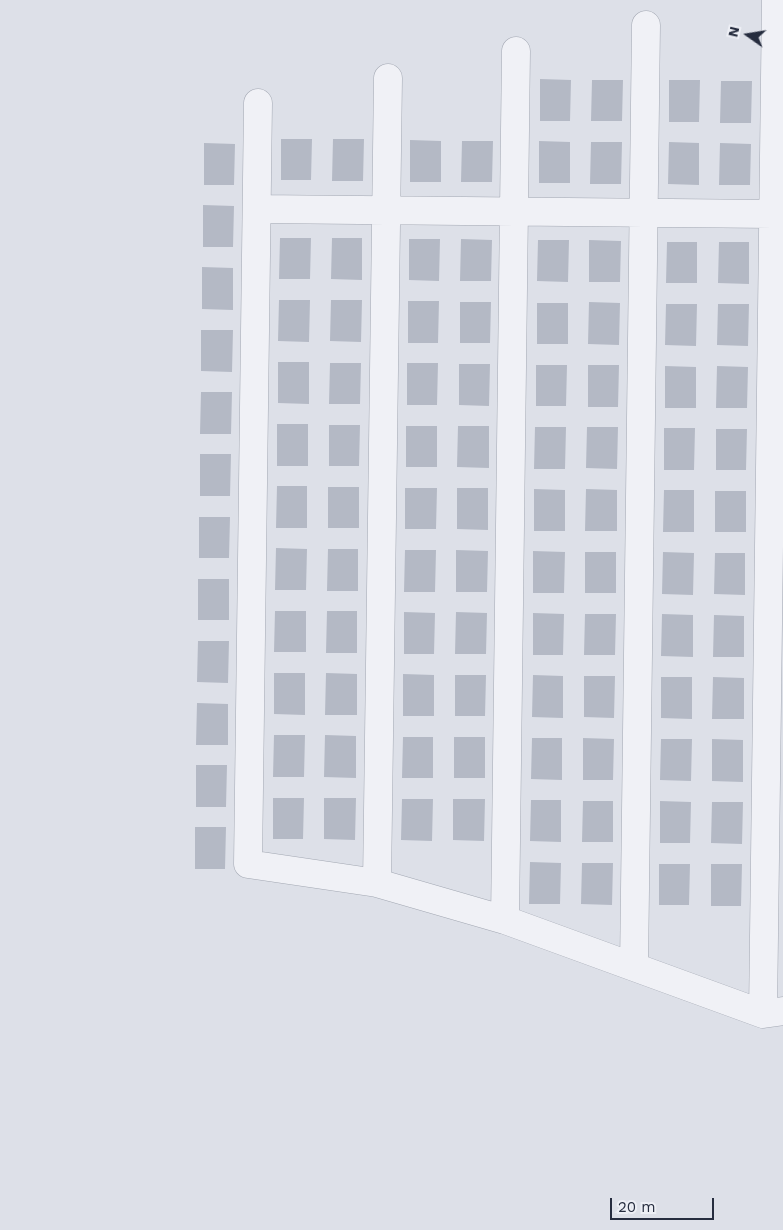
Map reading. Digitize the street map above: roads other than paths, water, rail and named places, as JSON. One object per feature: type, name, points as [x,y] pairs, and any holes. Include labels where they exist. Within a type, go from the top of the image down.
[{"type":"street","points":[[258,103],[248,864],[377,883],[505,920],[634,967],[773,1012],[773,214],[779,90],[776,0]]},
{"type":"street","points":[[634,967],[646,25]]},
{"type":"street","points":[[505,920],[516,51]]},
{"type":"street","points":[[377,883],[388,78]]},
{"type":"street","points":[[256,208],[773,214]]}]
